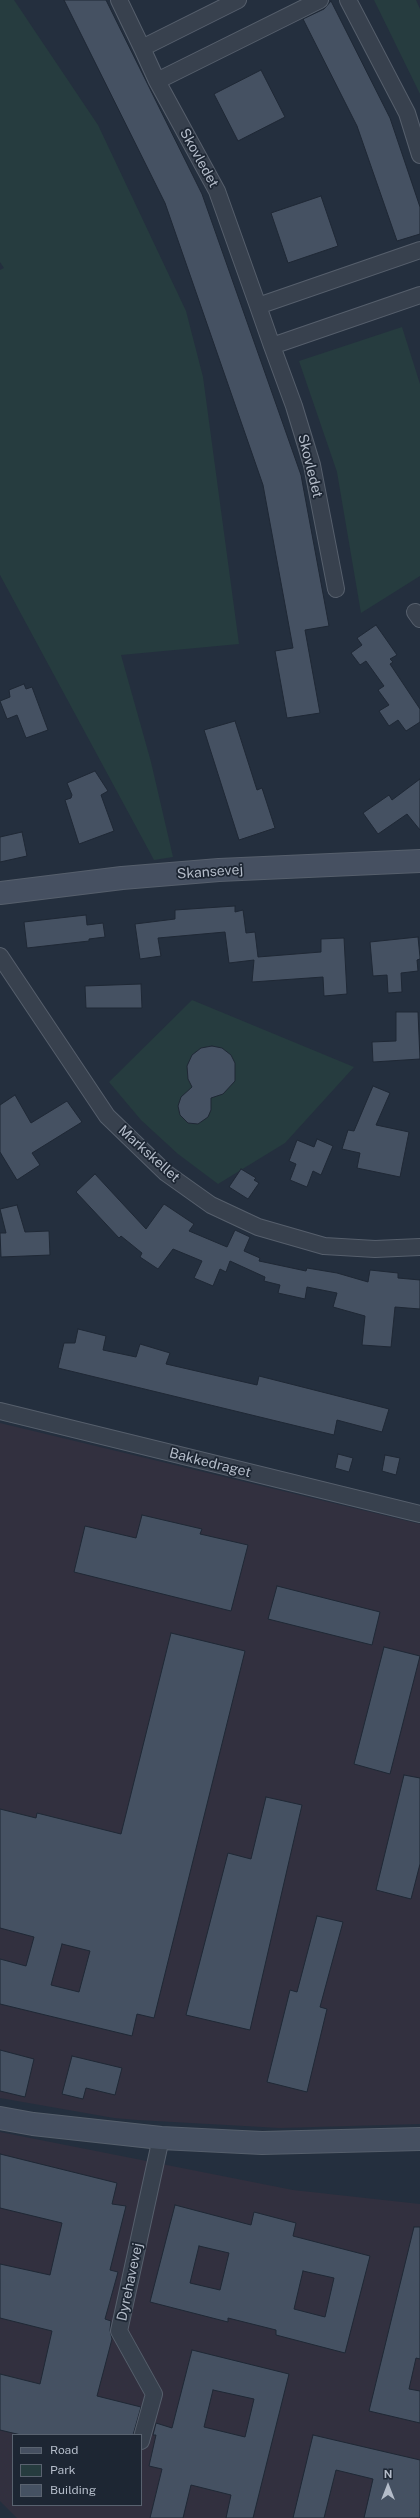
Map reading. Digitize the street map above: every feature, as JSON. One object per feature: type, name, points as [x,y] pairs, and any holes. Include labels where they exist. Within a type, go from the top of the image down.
[{"type":"street","name":"Skovledet","points":[[119,0],[157,81],[217,190],[294,406],[312,465],[336,589]]},
{"type":"street","points":[[142,48],[238,0]]},
{"type":"street","points":[[157,81],[320,0]]},
{"type":"street","points":[[348,0],[407,113],[420,155]]},
{"type":"street","points":[[258,306],[420,250]]},
{"type":"street","points":[[272,346],[420,295]]},
{"type":"street","name":"Skansevej","points":[[0,893],[107,880],[219,870],[420,861]]},
{"type":"street","name":"Markskellet","points":[[0,956],[107,1116],[166,1173],[211,1205],[258,1227],[324,1246],[375,1249],[420,1247]]},
{"type":"street","name":"Bakkedraget","points":[[0,1411],[420,1514]]},
{"type":"street","points":[[0,2118],[33,2124],[161,2138],[262,2143],[420,2139]]},
{"type":"street","name":"Dyrehavevej","points":[[142,2437],[154,2394],[119,2331],[161,2138]]},
{"type":"shaded area","points":[[0,1423],[420,1524],[420,2124],[280,2128],[137,2120],[114,2118],[0,2098]]},
{"type":"shaded area","points":[[0,2132],[293,2190],[420,2204],[420,2518],[17,2518],[0,2501]]},
{"type":"green space","points":[[0,0],[14,0],[98,125],[186,311],[203,377],[239,644],[121,655],[151,762],[173,857],[154,860],[0,575],[0,270],[4,268],[0,262]]},
{"type":"green space","points":[[374,0],[416,0],[420,9],[420,94]]},
{"type":"green space","points":[[402,327],[420,384],[420,576],[361,613],[337,472],[299,361]]},
{"type":"green space","points":[[192,1000],[354,1067],[285,1143],[218,1184],[178,1154],[141,1120],[109,1082]]},
{"type":"building","points":[[64,0],[106,0],[202,194],[301,475],[329,626],[305,630],[320,713],[287,718],[275,651],[293,648],[263,485],[165,203]]},
{"type":"building","points":[[331,1],[390,118],[420,207],[420,234],[397,241],[357,126],[303,19],[324,9]]},
{"type":"building","points":[[261,70],[285,117],[238,141],[214,94]]},
{"type":"building","points":[[321,196],[338,246],[288,263],[271,213]]},
{"type":"building","points":[[376,625],[397,655],[390,659],[393,662],[390,664],[420,709],[420,722],[406,731],[398,720],[389,726],[379,711],[389,705],[378,690],[384,686],[366,661],[360,665],[351,653],[362,645],[357,638]]},
{"type":"building","points":[[24,684],[26,689],[32,687],[48,730],[26,738],[17,715],[7,719],[0,701],[10,697],[9,690]]},
{"type":"building","points":[[235,721],[257,790],[262,788],[275,828],[239,840],[204,730]]},
{"type":"building","points":[[95,771],[108,791],[101,795],[114,831],[79,844],[65,800],[71,798],[72,795],[67,783]]},
{"type":"building","points":[[420,779],[420,830],[407,814],[378,834],[363,813],[389,795],[392,800]]},
{"type":"building","points":[[22,832],[27,856],[0,862],[0,837]]},
{"type":"building","points":[[235,906],[235,912],[243,910],[246,933],[255,932],[258,957],[321,952],[321,939],[344,938],[347,994],[324,996],[323,977],[252,982],[254,960],[229,963],[225,932],[158,938],[161,956],[140,959],[135,924],[175,919],[175,910]]},
{"type":"building","points":[[86,915],[87,925],[103,923],[105,937],[89,939],[89,941],[27,948],[24,922]]},
{"type":"building","points":[[418,937],[420,959],[417,960],[418,971],[401,973],[402,992],[388,993],[387,975],[373,976],[370,942]]},
{"type":"building","points":[[141,984],[142,1008],[86,1008],[85,986]]},
{"type":"building","points":[[396,1012],[418,1012],[420,1059],[373,1062],[372,1042],[396,1041]]},
{"type":"building","points":[[212,1046],[222,1048],[231,1055],[235,1063],[235,1081],[223,1094],[211,1098],[211,1110],[208,1117],[198,1124],[188,1123],[180,1115],[178,1106],[181,1097],[192,1087],[188,1079],[187,1066],[192,1055],[201,1048]]},
{"type":"building","points":[[373,1086],[390,1093],[376,1125],[409,1132],[400,1177],[357,1168],[360,1153],[342,1149],[348,1130],[354,1131]]},
{"type":"building","points":[[15,1095],[31,1123],[67,1101],[82,1122],[32,1153],[40,1165],[17,1180],[0,1152],[0,1105]]},
{"type":"building","points":[[317,1139],[333,1146],[321,1175],[313,1171],[307,1187],[290,1180],[296,1164],[289,1161],[297,1140],[314,1147]]},
{"type":"building","points":[[241,1169],[256,1178],[254,1180],[259,1183],[248,1199],[229,1187]]},
{"type":"building","points":[[95,1174],[146,1229],[164,1204],[194,1224],[189,1231],[227,1247],[235,1230],[250,1237],[244,1251],[260,1258],[259,1261],[306,1271],[307,1268],[337,1273],[368,1282],[370,1270],[398,1273],[398,1278],[420,1280],[420,1309],[395,1307],[391,1347],[362,1345],[365,1316],[333,1307],[337,1293],[307,1287],[305,1299],[278,1293],[280,1285],[264,1281],[265,1277],[230,1261],[226,1272],[220,1269],[213,1286],[194,1278],[202,1261],[173,1249],[158,1269],[140,1257],[142,1253],[121,1236],[119,1238],[76,1192]]},
{"type":"building","points":[[17,1205],[25,1232],[49,1231],[50,1255],[1,1257],[0,1233],[6,1233],[0,1209]]},
{"type":"building","points":[[78,1329],[106,1336],[103,1350],[136,1357],[140,1344],[170,1353],[166,1364],[257,1385],[259,1376],[389,1409],[382,1432],[337,1420],[334,1435],[58,1368],[64,1343],[75,1343]]},
{"type":"building","points":[[338,1454],[353,1458],[349,1472],[335,1468]]},
{"type":"building","points":[[385,1455],[400,1458],[396,1475],[382,1471]]},
{"type":"building","points":[[142,1515],[202,1529],[200,1534],[248,1545],[231,1611],[74,1572],[85,1526],[136,1538]]},
{"type":"building","points":[[277,1586],[380,1612],[372,1645],[268,1619]]},
{"type":"building","points":[[171,1633],[245,1651],[154,2018],[137,2014],[132,2036],[0,2004],[0,1959],[26,1966],[34,1937],[0,1928],[0,1809],[36,1818],[37,1813],[121,1834]],"holes":[[[62,1944],[90,1951],[79,1992],[51,1985]]]},
{"type":"building","points":[[384,1647],[420,1656],[390,1774],[354,1764]]},
{"type":"building","points":[[404,1775],[420,1778],[420,1864],[411,1899],[376,1890]]},
{"type":"building","points":[[266,1797],[302,1805],[250,2030],[186,2015],[228,1853],[251,1859]]},
{"type":"building","points":[[317,1916],[343,1922],[320,2007],[327,2009],[307,2092],[267,2082],[290,1990],[297,1992]]},
{"type":"building","points":[[0,2050],[34,2059],[25,2097],[0,2091]]},
{"type":"building","points":[[72,2056],[122,2068],[115,2095],[86,2088],[83,2099],[62,2094]]},
{"type":"building","points":[[0,2154],[117,2183],[112,2204],[126,2206],[110,2270],[118,2272],[105,2319],[111,2321],[110,2330],[112,2339],[97,2396],[141,2407],[133,2434],[17,2434],[0,2430],[0,2374],[40,2384],[52,2331],[0,2318],[0,2264],[50,2275],[62,2223],[0,2208]]},
{"type":"building","points":[[175,2205],[251,2225],[254,2212],[296,2223],[293,2236],[370,2256],[345,2353],[276,2335],[276,2330],[228,2318],[228,2322],[150,2302]],"holes":[[[199,2246],[229,2253],[220,2290],[190,2283]],[[303,2271],[334,2278],[325,2317],[294,2309]]]},
{"type":"building","points":[[414,2227],[420,2227],[420,2359],[416,2358],[409,2389],[420,2391],[420,2423],[369,2411]]},
{"type":"building","points":[[192,2350],[289,2374],[253,2518],[226,2518],[231,2495],[191,2485],[183,2518],[150,2518],[162,2469],[149,2466],[156,2435],[153,2435],[156,2423],[172,2428]],"holes":[[[213,2390],[254,2399],[245,2437],[204,2427]]]},
{"type":"building","points":[[313,2435],[420,2460],[420,2518],[364,2518],[373,2479],[336,2470],[324,2518],[293,2518]]}]
